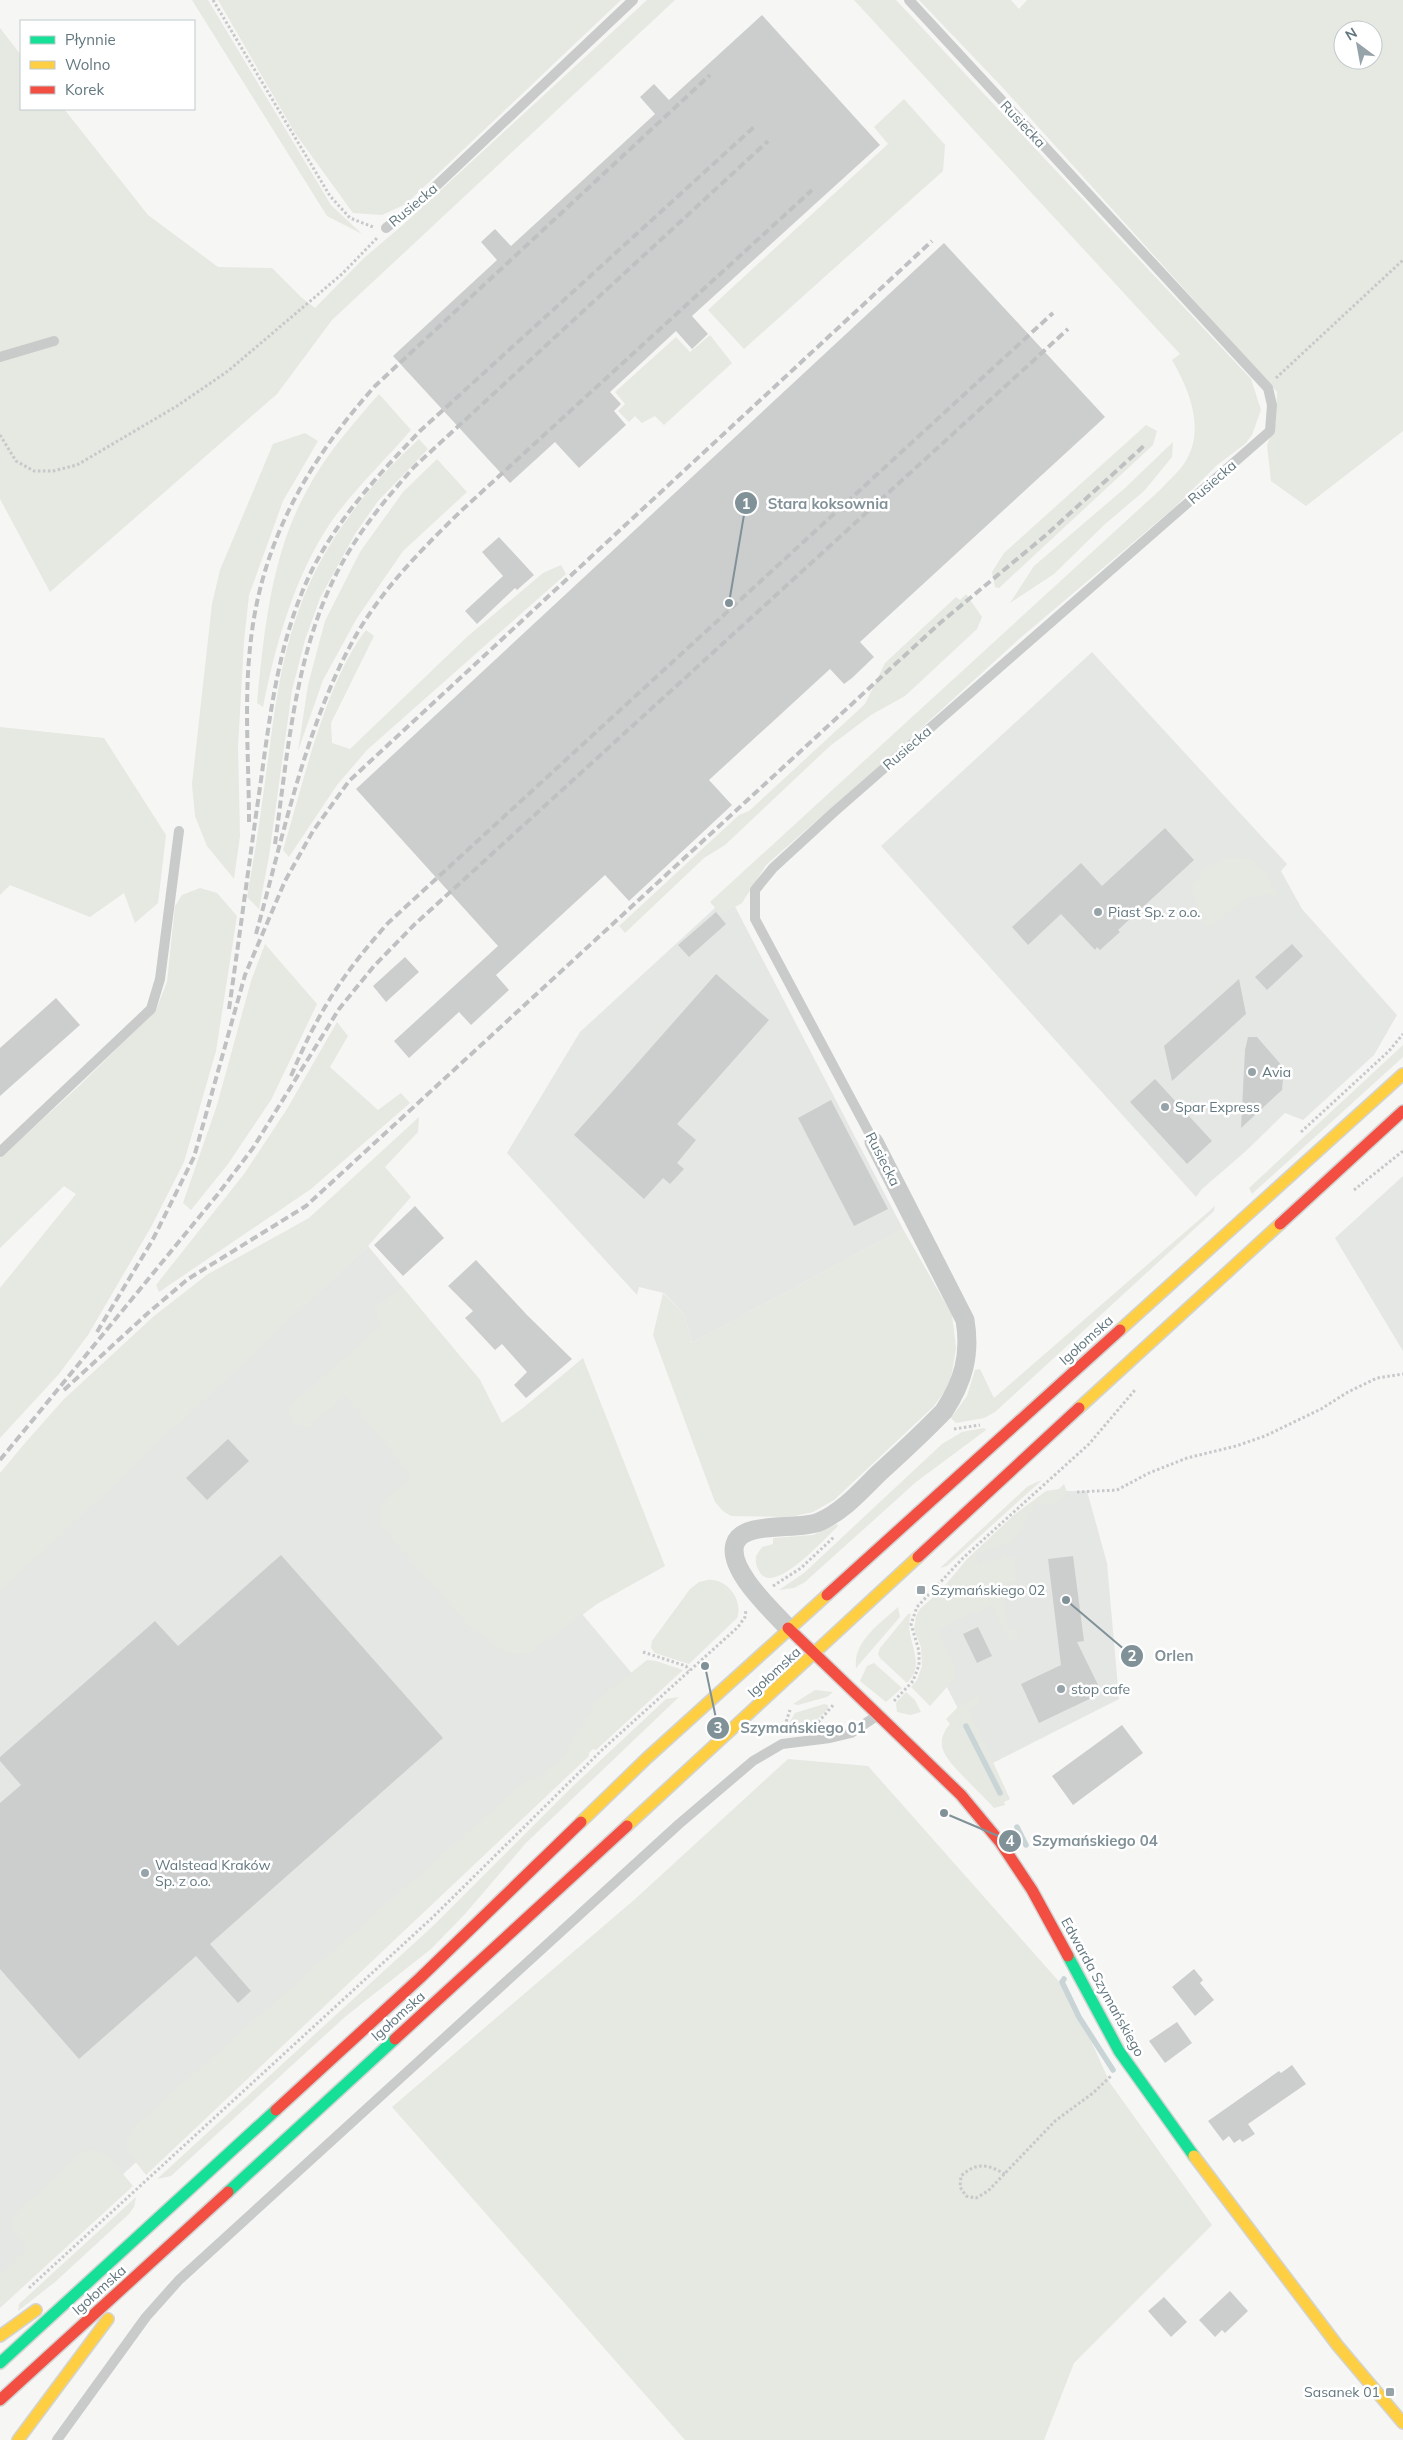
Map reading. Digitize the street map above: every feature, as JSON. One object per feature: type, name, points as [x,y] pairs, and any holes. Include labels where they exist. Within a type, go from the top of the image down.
[{"type":"main road","name":"Igołomska","points":[[0,2363],[420,1978],[633,1770],[1403,1074]]},
{"type":"main road","name":"Igołomska","points":[[0,2400],[815,1654],[1041,1443],[1403,1111]]},
{"type":"main road","name":"Igołomska","points":[[788,1628],[815,1654]]},
{"type":"main road","name":"Edwarda Szymańskiego","points":[[815,1654],[879,1714],[960,1795],[1010,1856],[1032,1890],[1095,2009],[1128,2065],[1223,2196],[1338,2346],[1403,2423]]},
{"type":"main road","points":[[0,2336],[138,2236]]},
{"type":"main road","points":[[18,2440],[96,2334],[159,2255]]},
{"type":"street","name":"Rusiecka","points":[[788,1628],[747,1582],[740,1570],[734,1552],[736,1542],[746,1532],[765,1528],[806,1526],[840,1510],[944,1411],[962,1379],[967,1361],[969,1339],[965,1320],[874,1142]]},
{"type":"lane","name":"Rusiecka","points":[[386,228],[418,204],[633,0]]},
{"type":"lane","name":"Rusiecka","points":[[874,1142],[755,919],[755,890],[773,868],[834,812],[1270,431],[1272,405],[1268,388],[909,0]]},
{"type":"lane","points":[[0,357],[54,341]]},
{"type":"lane","points":[[0,1152],[151,1009],[160,979],[178,831]]},
{"type":"lane","points":[[57,2440],[146,2317],[180,2280],[679,1824],[769,1750],[788,1742],[842,1736],[856,1730],[879,1714]]},
{"type":"path","name":"Rusiecka","points":[[213,0],[330,196],[350,218],[368,226],[386,228]]},
{"type":"path","points":[[0,435],[16,460],[34,471],[53,471],[77,465],[228,372],[342,274],[386,228]]},
{"type":"path","points":[[1268,388],[1280,372],[1403,260]]},
{"type":"path","points":[[1295,1138],[1389,1051],[1403,1034]]},
{"type":"path","points":[[1347,1196],[1403,1151]]},
{"type":"path","points":[[1077,1492],[1116,1490],[1149,1473],[1187,1458],[1236,1446],[1265,1436],[1321,1409],[1348,1392],[1376,1378],[1403,1374]]},
{"type":"path","points":[[879,1714],[916,1676],[920,1658],[912,1634],[913,1615],[917,1607],[942,1583],[943,1578],[1018,1506],[1089,1444],[1136,1389]]},
{"type":"path","points":[[949,1432],[983,1424]]},
{"type":"path","points":[[769,1589],[801,1568],[836,1536]]},
{"type":"path","points":[[27,2290],[419,1931],[559,1792],[738,1628],[745,1617],[746,1610],[750,1606]]},
{"type":"path","points":[[643,1652],[686,1666],[689,1671]]},
{"type":"path","points":[[814,1727],[835,1704]]},
{"type":"path","points":[[783,1731],[790,1710]]},
{"type":"path","points":[[1005,2174],[992,2166],[981,2164],[970,2168],[961,2176],[960,2187],[966,2196],[976,2198],[988,2191],[1005,2174],[1054,2121],[1128,2065]]},
{"type":"shaded area","points":[[192,0],[208,0],[331,205],[362,234],[327,216]]},
{"type":"shaded area","points":[[218,0],[621,0],[406,204],[382,215],[353,213],[295,133]]},
{"type":"shaded area","points":[[647,0],[675,0],[332,320],[277,394],[50,592],[0,499],[0,28],[20,54],[20,110],[65,110],[148,215],[218,267],[272,268],[315,308],[364,258],[404,224]]},
{"type":"shaded area","points":[[854,0],[896,0],[1251,379],[1261,410],[1252,435],[1245,444],[1217,465],[1174,508],[1019,639],[896,751],[766,865],[742,903],[721,915],[710,902],[1161,489],[1180,469],[1188,456],[1193,442],[1194,414],[1185,386],[1172,360],[1180,354]]},
{"type":"shaded area","points":[[919,0],[1011,0],[1019,9],[1027,0],[1403,0],[1403,431],[1306,506],[1271,481],[1267,445],[1276,422],[1277,392],[1004,89]]},
{"type":"shaded area","points":[[904,99],[945,145],[943,171],[744,349],[708,310],[888,144],[874,127]]},
{"type":"shaded area","points":[[710,335],[732,363],[664,425],[655,416],[642,423],[635,416],[629,422],[618,411],[625,404],[615,392],[676,337],[690,352]]},
{"type":"shaded area","points":[[379,394],[411,430],[349,499],[318,543],[288,611],[280,635],[263,707],[257,703],[266,622],[277,568],[294,517],[313,478],[339,441]]},
{"type":"shaded area","points":[[1146,425],[1157,431],[1153,445],[999,588],[995,587],[992,572],[1004,553]]},
{"type":"shaded area","points":[[305,433],[318,441],[283,501],[249,595],[244,641],[238,747],[240,836],[234,879],[207,846],[195,816],[192,784],[212,604],[220,570],[273,444]]},
{"type":"shaded area","points":[[419,439],[428,449],[378,501],[355,534],[320,598],[305,640],[292,690],[269,856],[259,909],[247,897],[277,697],[290,635],[307,590],[332,542],[363,498]]},
{"type":"shaded area","points":[[1173,442],[1172,457],[1144,491],[1104,525],[1054,574],[1010,603],[1034,566],[1125,488]]},
{"type":"shaded area","points":[[437,459],[467,492],[403,551],[357,618],[323,680],[298,751],[308,685],[325,621],[360,552],[403,492]]},
{"type":"shaded area","points":[[561,565],[566,574],[367,750],[337,785],[289,857],[283,850],[307,766],[327,706],[351,652],[366,630],[374,636],[331,723],[332,743],[350,749],[468,636],[543,573]]},
{"type":"shaded area","points":[[966,594],[982,617],[977,629],[905,696],[871,715],[830,746],[725,845],[704,858],[625,933],[619,926],[739,815],[749,811],[865,704],[885,663],[956,597],[960,600]]},
{"type":"shaded area","points":[[1092,652],[1287,864],[1281,871],[1302,909],[1397,1015],[1374,1055],[1303,1120],[1285,1113],[1246,1151],[1202,1189],[1196,1197],[881,846]]},
{"type":"shaded area","points":[[0,727],[104,738],[166,835],[158,903],[135,923],[124,893],[90,917],[10,885],[0,895]]},
{"type":"shaded area","points":[[1228,857],[1250,859],[1263,870],[1279,896],[1269,895],[1250,898],[1234,908],[1211,928],[1201,920],[1191,888],[1205,868]]},
{"type":"shaded area","points":[[200,888],[217,893],[237,916],[216,1051],[184,1162],[151,1227],[88,1335],[59,1374],[0,1438],[0,1288],[76,1194],[64,1186],[0,1248],[0,1158],[78,1087],[156,1010],[167,982],[175,906],[182,895]]},
{"type":"shaded area","points":[[729,895],[903,1229],[692,1343],[684,1314],[664,1293],[639,1287],[637,1295],[507,1153],[580,1032]]},
{"type":"shaded area","points":[[265,944],[317,1004],[271,1100],[228,1164],[191,1210],[183,1203],[217,1105],[251,981]]},
{"type":"shaded area","points":[[337,1022],[348,1036],[330,1067],[378,1110],[401,1093],[410,1103],[311,1189],[159,1292],[156,1285],[244,1174],[287,1109]]},
{"type":"shaded area","points":[[1403,1045],[1403,1057],[1252,1194],[1249,1188]]},
{"type":"shaded area","points":[[419,1117],[418,1132],[385,1167],[411,1197],[368,1246],[0,1592],[0,1473],[25,1443],[64,1399],[154,1316],[208,1274],[309,1218]]},
{"type":"shaded area","points":[[1403,1176],[1403,1351],[1335,1238]]},
{"type":"shaded area","points":[[1215,1206],[1214,1211],[995,1412],[984,1418],[956,1423],[951,1418],[967,1396],[975,1370],[980,1369],[994,1398]]},
{"type":"shaded area","points":[[903,1229],[952,1315],[956,1348],[951,1378],[945,1391],[933,1407],[834,1500],[813,1512],[790,1517],[731,1516],[723,1511],[715,1502],[653,1335],[663,1293],[684,1314],[692,1343]]},
{"type":"shaded area","points":[[368,1246],[480,1380],[583,1615],[650,1695],[0,2286],[0,1590]]},
{"type":"shaded area","points":[[402,1287],[480,1380],[502,1423],[583,1358],[665,1566],[597,1604],[531,1653],[516,1655],[503,1652],[479,1630],[475,1633],[379,1524],[381,1504],[411,1475],[345,1396],[309,1427],[293,1424],[288,1414],[292,1404],[381,1325],[373,1308]]},
{"type":"shaded area","points":[[984,1428],[986,1430],[916,1482],[805,1582],[794,1588],[779,1590],[804,1573],[942,1444],[962,1432]]},
{"type":"shaded area","points":[[1042,1480],[947,1566],[940,1568],[1028,1486]]},
{"type":"shaded area","points":[[1064,1484],[1067,1492],[1055,1505],[1037,1503],[1012,1543],[976,1553],[978,1563],[992,1559],[995,1562],[1006,1555],[1007,1559],[1015,1557],[1016,1582],[1009,1583],[1005,1597],[1007,1630],[1019,1629],[1015,1643],[1005,1633],[991,1605],[939,1630],[954,1664],[955,1678],[930,1706],[911,1687],[917,1680],[922,1666],[921,1647],[914,1629],[916,1616],[920,1609],[943,1588],[967,1559],[1015,1514],[1046,1491],[1059,1489]]},
{"type":"shaded area","points":[[1049,1491],[1087,1491],[1107,1563],[1119,1699],[987,1766],[917,1628],[974,1554]]},
{"type":"shaded area","points":[[837,1524],[838,1526],[813,1551],[789,1570],[778,1576],[768,1578],[761,1574],[757,1568],[756,1556],[762,1547],[773,1544],[773,1538],[813,1535]]},
{"type":"shaded area","points":[[715,1580],[727,1586],[732,1592],[738,1604],[737,1618],[689,1664],[655,1653],[651,1648],[652,1641],[690,1589],[699,1582]]},
{"type":"shaded area","points":[[898,1607],[900,1617],[856,1668],[856,1658],[863,1641]]},
{"type":"shaded area","points":[[908,1614],[911,1614],[909,1623],[916,1666],[913,1675],[907,1683],[878,1654],[880,1648]]},
{"type":"shaded area","points":[[647,1660],[683,1670],[596,1750],[593,1749],[589,1756],[146,2175],[126,2150],[127,2138],[133,2127],[531,1776],[535,1780],[563,1756],[596,1701]]},
{"type":"shaded area","points":[[874,1663],[902,1688],[886,1702],[860,1681],[867,1666]]},
{"type":"shaded area","points":[[815,1690],[833,1692],[827,1697],[798,1705],[793,1704]]},
{"type":"shaded area","points":[[906,1692],[915,1700],[921,1712],[910,1715],[897,1712],[896,1703]]},
{"type":"shaded area","points":[[978,1696],[980,1702],[969,1710],[1010,1799],[1004,1802],[1005,1805],[994,1808],[947,1758],[942,1745],[945,1730],[950,1724],[946,1719],[958,1707]]},
{"type":"shaded area","points":[[679,1697],[526,1843],[465,1914],[431,1949],[346,2016],[171,2176],[157,2179],[434,1925],[571,1788],[666,1699]]},
{"type":"shaded area","points":[[824,1704],[828,1705],[828,1709],[812,1724],[788,1725],[795,1713]]},
{"type":"shaded area","points":[[788,1759],[868,1766],[1070,1994],[1110,2083],[1212,2225],[1074,2363],[1044,2440],[685,2440],[392,2107],[634,1900]]},
{"type":"shaded area","points":[[93,2149],[107,2155],[133,2186],[0,2308],[0,2274],[28,2248],[10,2227],[12,2216],[81,2153]]},
{"type":"shaded area","points":[[136,2197],[134,2207],[129,2214],[55,2282],[18,2311],[19,2304]]},
{"type":"building","points":[[762,15],[880,145],[692,316],[708,334],[692,349],[676,331],[610,392],[621,404],[614,411],[626,425],[579,468],[555,442],[510,483],[393,356],[497,260],[481,242],[495,229],[511,246],[655,114],[640,97],[654,84],[669,100]]},
{"type":"building","points":[[944,243],[1105,417],[860,642],[874,657],[852,678],[844,684],[830,669],[709,780],[732,805],[629,901],[605,875],[496,975],[509,990],[471,1025],[459,1012],[409,1058],[394,1041],[498,946],[356,789]]},
{"type":"building","points":[[499,537],[534,575],[517,590],[515,588],[477,624],[465,611],[503,576],[482,552]]},
{"type":"building","points":[[1165,828],[1194,860],[1118,930],[1120,932],[1100,950],[1097,947],[1095,950],[1061,914],[1028,945],[1012,927],[1081,863],[1102,886]]},
{"type":"building","points":[[716,912],[726,924],[689,957],[678,945]]},
{"type":"building","points":[[1292,944],[1303,956],[1267,990],[1255,977]]},
{"type":"building","points":[[405,957],[419,972],[386,1002],[373,986]]},
{"type":"building","points":[[716,974],[769,1020],[677,1124],[696,1140],[677,1163],[684,1169],[670,1184],[663,1178],[644,1199],[574,1135]]},
{"type":"building","points":[[1239,979],[1246,1014],[1172,1081],[1164,1046]]},
{"type":"building","points":[[56,998],[80,1025],[0,1096],[0,1048]]},
{"type":"building","points":[[1248,1037],[1257,1037],[1284,1068],[1282,1090],[1241,1128],[1245,1050]]},
{"type":"building","points":[[1155,1079],[1212,1141],[1187,1164],[1130,1102]]},
{"type":"building","points":[[831,1100],[888,1209],[854,1226],[798,1118]]},
{"type":"building","points":[[415,1206],[444,1238],[403,1276],[374,1245]]},
{"type":"building","points":[[476,1260],[527,1315],[572,1359],[526,1398],[514,1385],[527,1372],[502,1344],[495,1350],[465,1318],[473,1311],[448,1286]]},
{"type":"building","points":[[228,1439],[249,1461],[207,1500],[186,1478]]},
{"type":"building","name":"Walstead Kraków Sp. z o.o.","points":[[281,1555],[443,1738],[210,1944],[251,1991],[238,2003],[196,1956],[79,2059],[0,1969],[0,1803],[21,1785],[0,1761],[0,1757],[155,1621],[178,1646]]},
{"type":"building","points":[[1073,1556],[1084,1641],[1077,1642],[1102,1693],[1039,1723],[1021,1684],[1061,1665],[1048,1559]]},
{"type":"building","points":[[978,1627],[992,1656],[977,1663],[963,1634]]},
{"type":"building","points":[[1122,1725],[1143,1753],[1073,1805],[1052,1776]]},
{"type":"building","points":[[1194,1969],[1203,1980],[1200,1983],[1214,2000],[1195,2016],[1172,1987]]},
{"type":"building","points":[[1177,2022],[1192,2043],[1165,2063],[1149,2041]]},
{"type":"building","points":[[1292,2065],[1306,2084],[1248,2124],[1255,2134],[1242,2142],[1240,2139],[1234,2143],[1229,2136],[1223,2141],[1208,2121],[1279,2071],[1281,2073]]},
{"type":"building","points":[[1230,2291],[1248,2311],[1225,2333],[1222,2330],[1215,2337],[1199,2320]]},
{"type":"building","points":[[1164,2297],[1187,2322],[1171,2337],[1148,2311]]},
{"type":"waterway","points":[[966,1726],[1000,1793]]},
{"type":"waterway","points":[[1017,1827],[1026,1845]]},
{"type":"waterway","points":[[1064,1979],[1062,1982],[1079,2017],[1113,2070]]},
{"type":"railway","points":[[249,822],[247,691],[255,610],[264,574],[276,539],[308,475],[328,444],[375,386],[710,75]]},
{"type":"railway","points":[[229,1009],[278,671],[292,619],[313,568],[324,549],[348,513],[420,431],[754,127]]},
{"type":"railway","points":[[275,844],[291,729],[306,654],[318,617],[333,582],[351,548],[365,527],[414,467],[768,141]]},
{"type":"railway","points":[[256,934],[286,820],[309,744],[338,671],[355,637],[378,602],[418,554],[462,510],[812,190]]},
{"type":"railway","points":[[97,1332],[152,1241],[194,1157],[245,975],[285,881],[313,831],[349,781],[932,241]]},
{"type":"railway","points":[[291,1076],[311,1032],[332,995],[357,960],[388,923],[1053,313]]},
{"type":"railway","points":[[0,1460],[218,1194],[253,1148],[339,1009],[374,966],[414,925],[1068,329]]},
{"type":"railway","points":[[64,1390],[188,1279],[306,1206],[940,623],[1046,535],[1146,444]]},
{"type":"traffic: fast","points":[[1068,1956],[1119,2051],[1194,2156]]},
{"type":"traffic: fast","points":[[228,2192],[395,2039]]},
{"type":"traffic: fast","points":[[0,2363],[276,2110]]},
{"type":"traffic: slow","points":[[1120,1330],[1403,1074]]},
{"type":"traffic: slow","points":[[1079,1408],[1280,1224]]},
{"type":"traffic: slow","points":[[627,1826],[918,1557]]},
{"type":"traffic: slow","points":[[581,1822],[647,1758],[827,1595]]},
{"type":"traffic: slow","points":[[1194,2156],[1338,2346],[1403,2423]]},
{"type":"traffic: slow","points":[[0,2336],[36,2310]]},
{"type":"traffic: slow","points":[[18,2440],[108,2319]]},
{"type":"traffic: jam","points":[[1280,1224],[1403,1111]]},
{"type":"traffic: jam","points":[[827,1595],[1120,1330]]},
{"type":"traffic: jam","points":[[918,1557],[1079,1408]]},
{"type":"traffic: jam","points":[[788,1628],[961,1795],[1000,1842],[1032,1890],[1068,1956]]},
{"type":"traffic: jam","points":[[276,2110],[420,1978],[581,1822]]},
{"type":"traffic: jam","points":[[395,2039],[627,1826]]},
{"type":"traffic: jam","points":[[0,2400],[228,2192]]},
{"type":"place","name":"Stara koksownia","points":[[729,603]]},
{"type":"place","name":"Piast Sp. z o.o.","points":[[1098,912]]},
{"type":"place","name":"Avia","points":[[1252,1072]]},
{"type":"place","name":"Spar Express","points":[[1165,1107]]},
{"type":"place","name":"Szymańskiego 02","points":[[921,1590]]},
{"type":"place","name":"Orlen","points":[[1066,1600]]},
{"type":"place","name":"Szymańskiego 01","points":[[705,1666]]},
{"type":"place","name":"stop cafe","points":[[1061,1689]]},
{"type":"place","name":"Szymańskiego 04","points":[[944,1813]]},
{"type":"place","name":"Walstead Kraków Sp. z o.o.","points":[[145,1873]]},
{"type":"place","name":"Sasanek 01","points":[[1390,2392]]}]
